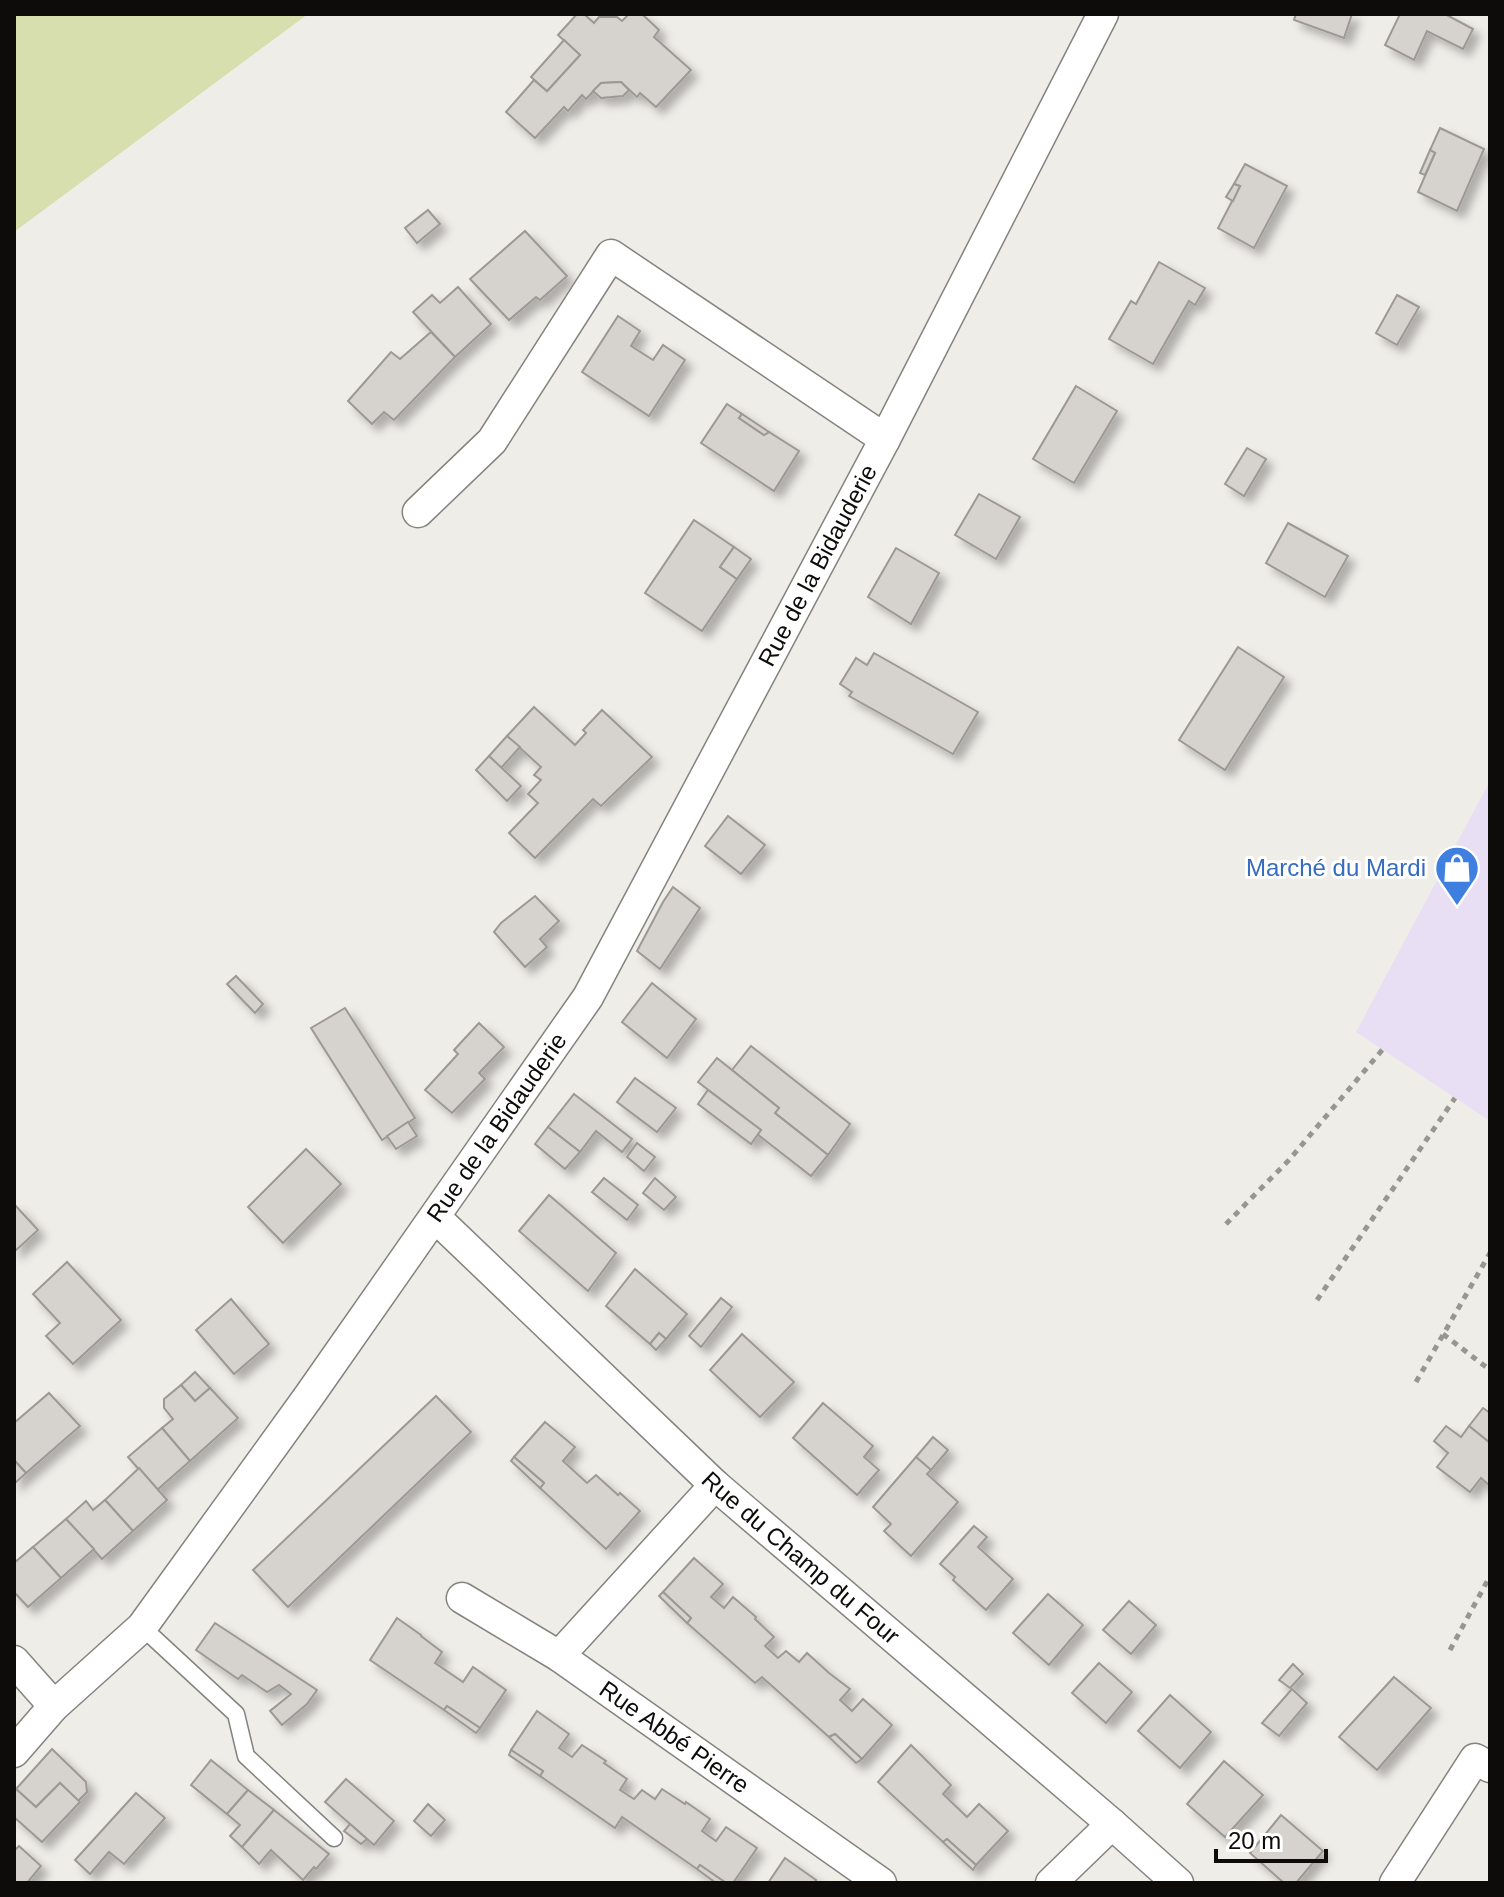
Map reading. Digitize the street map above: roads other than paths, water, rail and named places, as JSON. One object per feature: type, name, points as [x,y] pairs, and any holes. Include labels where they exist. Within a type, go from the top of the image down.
[{"type":"street","name":"Rue de la Bidauderie","points":[[14,1752],[54,1706],[142,1627],[309,1396],[588,997],[885,439],[1103,14]]},
{"type":"street","name":"Rue de la Bidauderie","points":[[418,512],[492,441],[611,255],[885,439]]},
{"type":"street","name":"Rue du Champ du Four","points":[[435,1217],[715,1485],[1178,1883]]},
{"type":"street","points":[[559,1656],[715,1485]]},
{"type":"street","name":"Rue Abbé Pierre","points":[[462,1598],[559,1656],[881,1883]]},
{"type":"street","points":[[14,1661],[54,1706]]},
{"type":"street","points":[[1395,1883],[1475,1759],[1490,1767]]},
{"type":"street","points":[[1051,1883],[1112,1824]]},
{"type":"lane","points":[[142,1627],[236,1714],[246,1756],[334,1838]]},
{"type":"place","name":"Marché du Mardi","points":[[1457,907]]}]
